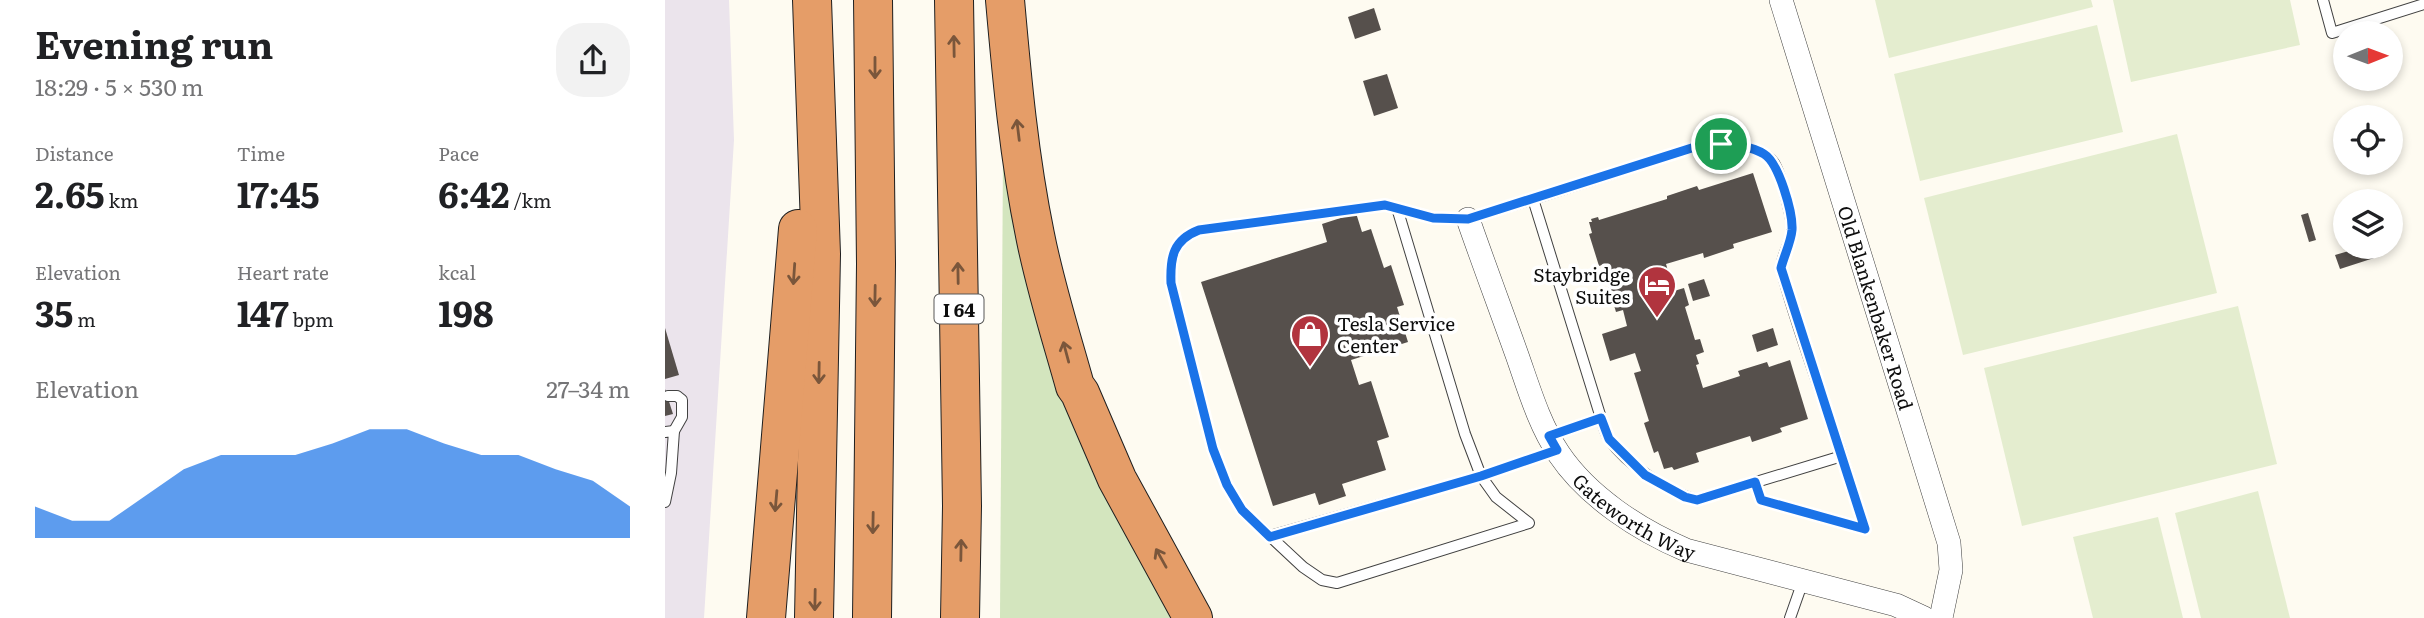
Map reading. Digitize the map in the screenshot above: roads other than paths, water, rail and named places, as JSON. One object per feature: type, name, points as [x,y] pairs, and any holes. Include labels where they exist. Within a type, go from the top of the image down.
[{"type":"highway","points":[[872,618],[876,264],[873,0]]},
{"type":"highway","name":"I 64","points":[[954,0],[962,506],[960,618]]},
{"type":"highway","points":[[1005,0],[1026,188],[1044,274],[1075,386],[1117,478],[1193,618]]},
{"type":"highway","points":[[766,618],[813,18]]},
{"type":"highway","points":[[813,18],[821,254],[814,618]]},
{"type":"street","name":"Old Blankenbaker Road","points":[[1781,0],[1949,543],[1951,570],[1941,618]]},
{"type":"street","name":"Gateworth Way","points":[[1468,219],[1542,424],[1553,443],[1583,481],[1619,514],[1654,537],[1686,550],[1895,605],[1924,618]]},
{"type":"lane","points":[[2323,0],[2332,33],[2424,4]]},
{"type":"lane","points":[[1397,208],[1465,434],[1481,476],[1496,497],[1529,523],[1337,583],[1322,580],[1303,567],[1242,510],[1227,485],[1213,449],[1171,283],[1170,264],[1174,250],[1186,235],[1199,230],[1385,205],[1397,208],[1433,218],[1468,219],[1698,146],[1743,146],[1764,154],[1774,163],[1789,209],[1792,232],[1781,268],[1865,529],[1761,500],[1755,482]]},
{"type":"lane","points":[[1533,199],[1609,439],[1645,475],[1685,497],[1697,500],[1842,456]]},
{"type":"lane","points":[[665,502],[671,473],[669,431],[683,418],[682,400],[677,396],[668,396]]},
{"type":"lane","points":[[1270,537],[1481,476],[1601,418]]},
{"type":"lane","points":[[1790,618],[1803,580]]},
{"type":"place","name":"Staybridge Suites","points":[[1657,319]]},
{"type":"place","name":"Tesla Service Center","points":[[1310,368]]}]
